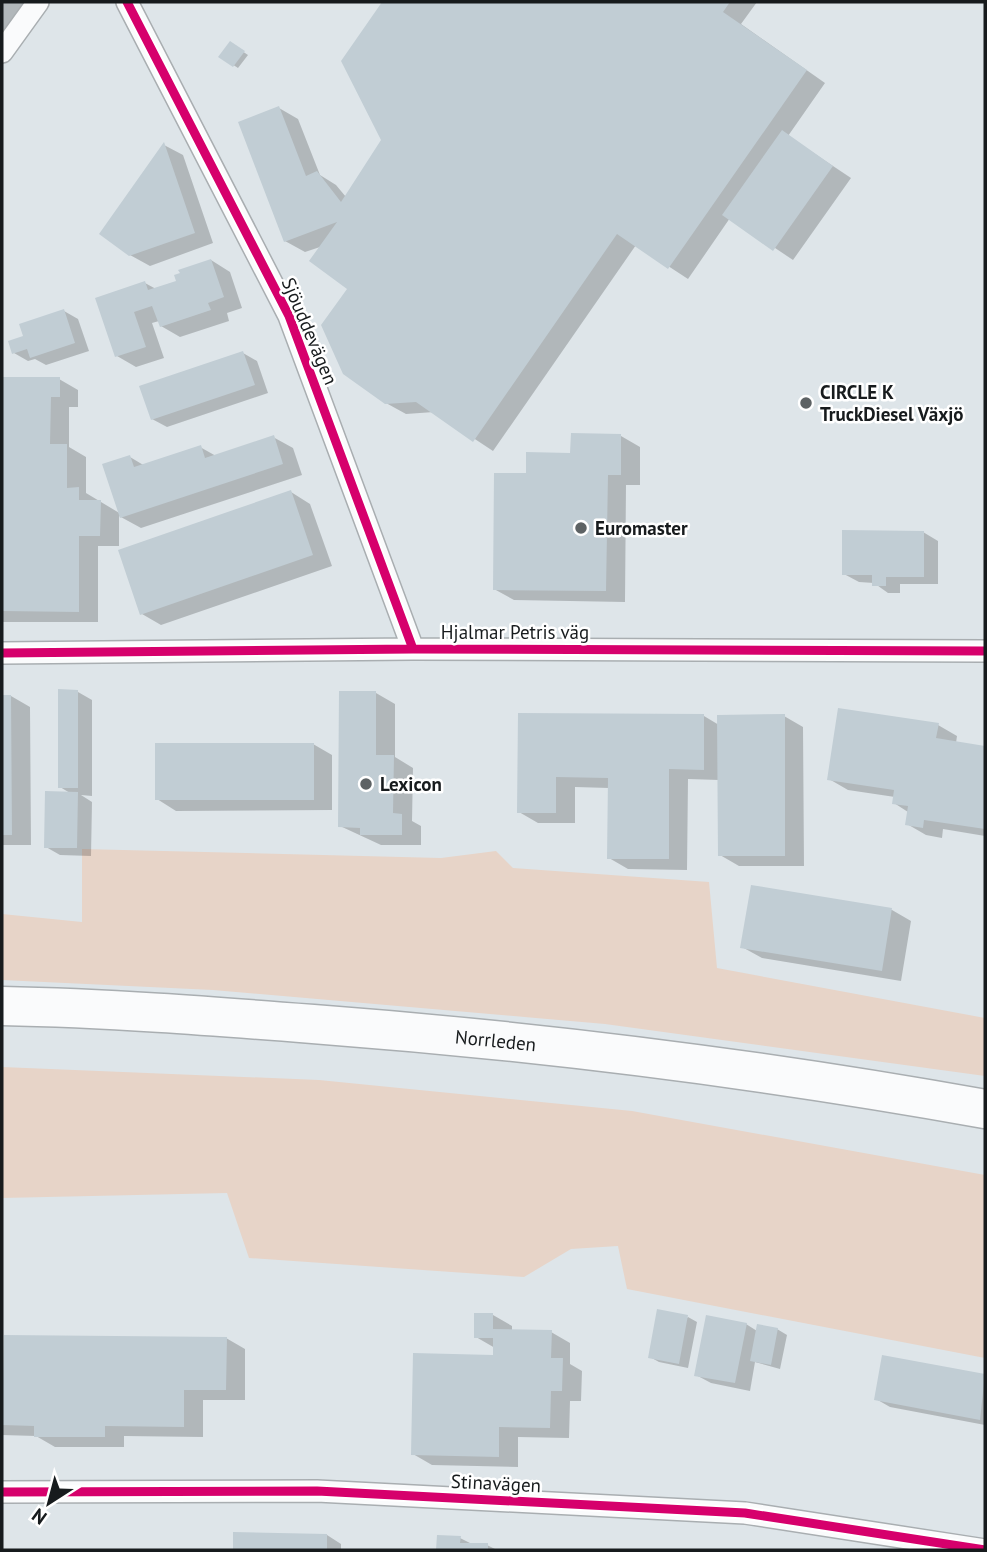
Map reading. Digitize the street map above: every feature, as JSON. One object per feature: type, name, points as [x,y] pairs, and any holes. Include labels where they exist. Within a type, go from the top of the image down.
[{"type":"highway","name":"Norrleden","points":[[2,1006],[207,1016],[519,1041],[757,1070],[985,1109]]},
{"type":"highway","name":"Norrleden","points":[[2,1026],[264,1038],[517,1061],[756,1090],[985,1128]]},
{"type":"street","points":[[2,52],[38,2]]},
{"type":"street","name":"Sjöuddevägen","points":[[127,2],[289,316],[413,649]]},
{"type":"street","name":"Hjalmar Petris väg","points":[[2,653],[413,649],[985,651]]},
{"type":"street","name":"Stinavägen","points":[[2,1492],[317,1491],[745,1513],[985,1550]]},
{"type":"shaded area","points":[[82,849],[441,858],[496,851],[513,868],[709,882],[717,968],[985,1018],[985,1076],[605,1024],[213,990],[2,980],[2,914],[82,922]]},
{"type":"shaded area","points":[[2,1067],[319,1080],[632,1111],[985,1175],[985,1358],[627,1289],[618,1246],[571,1249],[524,1277],[249,1258],[227,1193],[2,1198]]},
{"type":"building","points":[[382,2],[730,2],[723,12],[807,70],[668,269],[617,234],[473,442],[416,402],[385,404],[343,374],[321,325],[347,289],[309,261],[337,222],[284,242],[238,122],[279,106],[306,176],[317,171],[341,202],[381,140],[341,61]]},
{"type":"building","points":[[230,41],[245,51],[233,67],[218,57]]},
{"type":"building","points":[[782,130],[833,166],[773,251],[722,215]]},
{"type":"building","points":[[164,142],[195,233],[129,256],[99,234]]},
{"type":"building","points":[[211,259],[224,297],[208,303],[211,310],[160,327],[152,306],[134,312],[146,347],[115,357],[95,298],[145,281],[148,290],[176,281],[174,275],[180,273],[178,270]]},
{"type":"building","points":[[64,309],[75,343],[30,358],[27,349],[12,354],[8,341],[23,336],[19,324]]},
{"type":"building","points":[[243,351],[255,385],[151,420],[139,386]]},
{"type":"building","points":[[2,377],[60,377],[60,397],[51,397],[50,444],[67,444],[67,488],[79,487],[79,500],[101,500],[100,536],[79,536],[79,612],[2,611]]},
{"type":"building","points":[[571,433],[621,434],[621,475],[608,475],[606,591],[493,590],[494,473],[526,473],[526,452],[570,453]]},
{"type":"building","points":[[274,435],[283,464],[120,518],[102,464],[130,455],[134,467],[201,445],[205,458]]},
{"type":"building","points":[[291,490],[313,555],[140,615],[118,550]]},
{"type":"building","points":[[842,530],[924,531],[924,577],[886,577],[886,586],[872,586],[872,575],[842,575]]},
{"type":"building","points":[[58,689],[78,690],[78,788],[58,788]]},
{"type":"building","name":"Lexicon","points":[[339,691],[376,691],[376,755],[394,755],[393,813],[402,814],[402,835],[360,835],[360,828],[338,827]]},
{"type":"building","points":[[2,695],[11,695],[12,835],[2,835]]},
{"type":"building","points":[[838,708],[939,723],[936,738],[985,746],[985,829],[924,820],[923,828],[905,825],[908,806],[892,804],[894,790],[827,780]]},
{"type":"building","points":[[518,713],[704,714],[704,770],[669,769],[669,859],[607,859],[608,778],[556,777],[556,813],[517,813]]},
{"type":"building","points":[[785,714],[785,856],[718,856],[717,715]]},
{"type":"building","points":[[155,743],[314,743],[314,800],[155,800]]},
{"type":"building","points":[[45,791],[78,792],[77,848],[44,848]]},
{"type":"building","points":[[751,885],[892,908],[882,971],[740,948]]},
{"type":"building","points":[[657,1309],[688,1315],[679,1364],[648,1358]]},
{"type":"building","points":[[474,1313],[493,1313],[493,1329],[552,1330],[551,1358],[563,1358],[562,1391],[551,1391],[550,1428],[499,1427],[499,1457],[411,1455],[413,1353],[493,1355],[493,1338],[474,1338]]},
{"type":"building","points":[[706,1315],[747,1323],[735,1383],[694,1376]]},
{"type":"building","points":[[757,1324],[778,1328],[771,1365],[750,1361]]},
{"type":"building","points":[[4,1335],[227,1337],[226,1390],[184,1390],[184,1427],[105,1426],[105,1437],[34,1437],[34,1426],[2,1425]]},
{"type":"building","points":[[882,1355],[985,1374],[980,1420],[874,1400]]},
{"type":"building","points":[[233,1532],[327,1534],[327,1550],[233,1550]]},
{"type":"building","points":[[437,1535],[461,1536],[460,1543],[488,1543],[488,1550],[436,1550]]},
{"type":"cycle path","points":[[127,2],[289,316],[413,649]]},
{"type":"cycle path","points":[[2,653],[413,649],[985,651]]},
{"type":"cycle path","points":[[2,1492],[317,1491],[745,1513],[985,1550]]},
{"type":"place","name":"CIRCLE K TruckDiesel Växjö","points":[[806,403]]},
{"type":"place","name":"Euromaster","points":[[581,528]]},
{"type":"place","name":"Lexicon","points":[[366,784]]}]
